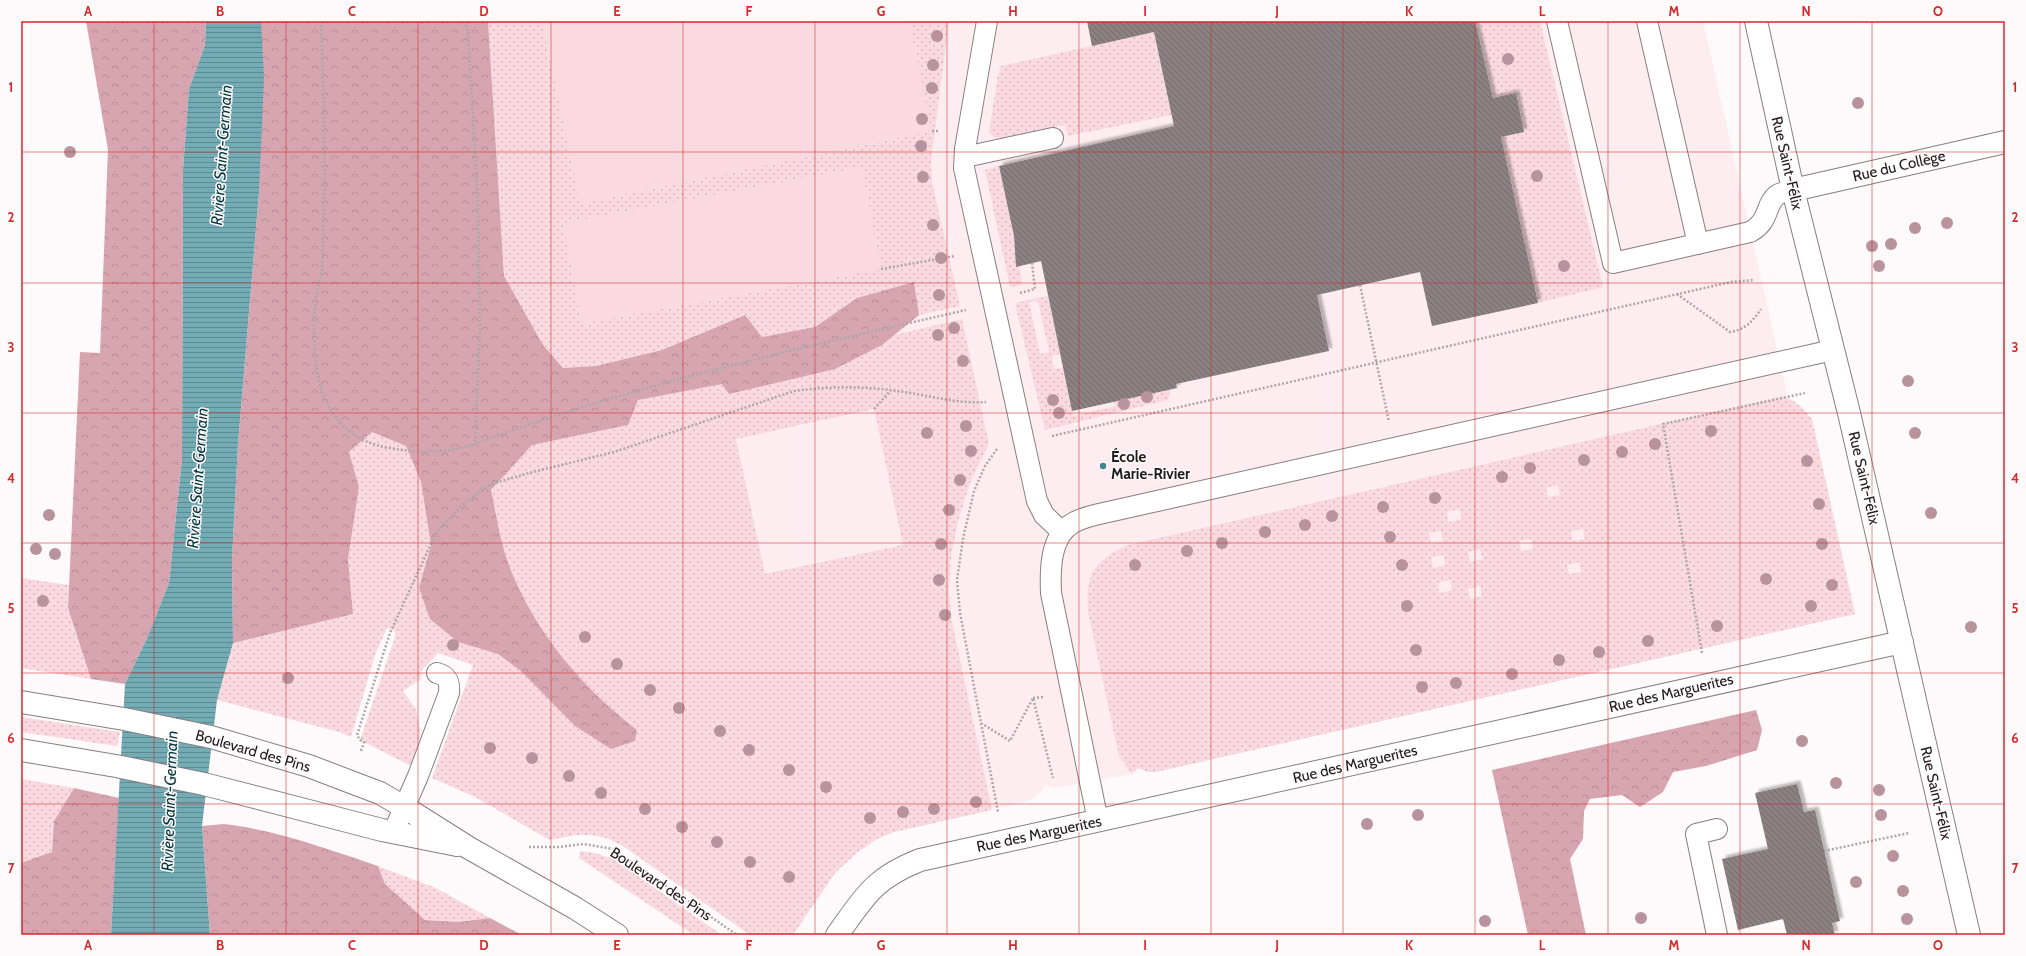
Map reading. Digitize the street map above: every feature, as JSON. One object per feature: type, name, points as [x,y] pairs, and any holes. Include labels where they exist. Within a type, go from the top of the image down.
[{"type":"street","name":"Rue Saint-Félix","points":[[1756,21],[1793,190],[1833,350],[1902,642],[1969,935]]},
{"type":"street","name":"Rue du Collège","points":[[1793,190],[2005,142]]},
{"type":"street","name":"Rue des Marguerites","points":[[838,935],[869,891],[883,878],[898,869],[920,860],[1902,642]]},
{"type":"street","name":"Boulevard des Pins","points":[[21,702],[182,731],[240,745],[309,766],[380,793],[469,848],[576,908],[617,935]]},
{"type":"street","name":"Boulevard des Pins","points":[[21,750],[116,766],[234,792],[393,833],[469,848]]},
{"type":"lane","points":[[987,21],[969,124],[965,157],[967,181],[1037,501],[1044,515],[1062,532]]},
{"type":"lane","points":[[1557,21],[1613,263],[1750,232],[1757,228],[1765,218],[1774,198],[1779,194],[1793,190]]},
{"type":"lane","points":[[1647,21],[1698,244]]},
{"type":"lane","points":[[965,157],[1053,138]]},
{"type":"lane","points":[[1098,821],[1051,593],[1050,570],[1055,547],[1062,532],[1072,523],[1099,514],[1833,350]]},
{"type":"lane","points":[[393,833],[418,776],[449,693],[449,680],[445,675],[437,673]]},
{"type":"lane","points":[[1717,829],[1696,834],[1717,935]]},
{"type":"path","points":[[321,21],[325,168],[322,269],[316,297],[314,355],[321,388],[335,419],[356,435],[377,446],[420,453],[456,450],[525,425],[647,387],[966,310]]},
{"type":"path","points":[[464,21],[468,32],[478,204],[480,330],[475,444]]},
{"type":"path","points":[[932,130],[941,131]]},
{"type":"path","points":[[881,269],[955,256]]},
{"type":"path","points":[[1016,294],[1035,290],[1032,263]]},
{"type":"path","points":[[1046,438],[1676,294],[1731,282],[1754,280]]},
{"type":"path","points":[[1360,285],[1394,448]]},
{"type":"path","points":[[1676,294],[1730,332],[1739,330],[1753,320],[1761,309]]},
{"type":"path","points":[[361,751],[364,742],[360,740],[357,735],[390,633],[424,556],[436,533],[456,511],[482,489],[495,483],[529,473],[614,452],[794,391],[820,388],[869,388],[891,390],[963,402],[986,402]]},
{"type":"path","points":[[874,409],[891,390]]},
{"type":"path","points":[[1702,653],[1663,424],[1805,393]]},
{"type":"path","points":[[998,813],[960,613],[957,580],[963,539],[974,491],[985,466],[996,449],[1001,448]]},
{"type":"path","points":[[981,723],[1010,741],[1033,698],[1053,778]]},
{"type":"path","points":[[1824,851],[1909,833]]},
{"type":"path","name":"Boulevard des Pins","points":[[558,847],[584,844],[613,849],[737,935]]},
{"type":"shaded area","name":"École Marie-Rivier","points":[[488,21],[1703,21],[1788,398],[1801,406],[1812,419],[1855,614],[1156,772],[1148,772],[1138,768],[1132,774],[1055,788],[1045,785],[1041,792],[1022,803],[894,832],[877,839],[858,852],[835,873],[793,935],[750,935],[623,846],[609,839],[592,835],[575,835],[550,840],[475,797],[432,778],[473,665],[395,637],[395,631],[353,614],[513,420]]},
{"type":"shaded area","points":[[488,21],[949,21],[931,161],[932,182],[960,306],[919,315],[914,283],[857,298],[815,327],[762,337],[744,315],[662,350],[596,366],[563,368],[543,345],[504,276]]},
{"type":"shaded area","points":[[542,21],[909,21],[932,131],[580,204]]},
{"type":"shaded area","points":[[1475,21],[1540,21],[1603,287],[1538,303],[1501,137],[1524,131],[1516,93],[1493,98]]},
{"type":"shaded area","points":[[1154,32],[1172,115],[1068,136],[1065,125],[998,139],[992,136],[989,132],[998,74],[1001,66]]},
{"type":"shaded area","points":[[999,166],[1014,236],[1016,267],[1020,266],[1022,285],[1010,287],[985,170]]},
{"type":"shaded area","points":[[862,167],[881,269],[582,324],[563,223]]},
{"type":"shaded area","points":[[1048,296],[1060,354],[1052,356],[1054,369],[1063,368],[1073,416],[1115,406],[1113,400],[1171,389],[1168,400],[1045,430],[1015,303]],"holes":[[[1038,301],[1049,352],[1040,354],[1029,302]]]},
{"type":"shaded area","points":[[962,319],[989,444],[971,480],[958,522],[951,556],[949,590],[952,622],[992,810],[894,832],[877,839],[858,852],[835,873],[793,935],[750,935],[623,846],[609,839],[592,835],[575,835],[550,840],[475,797],[432,778],[473,665],[438,653],[421,671],[421,679],[403,691],[416,709],[421,734],[411,766],[360,740],[395,637],[395,631],[387,628],[375,655],[351,737],[339,732],[217,700],[233,643],[353,614],[348,559],[359,487],[349,452],[372,432],[406,446],[421,482],[431,545],[419,588],[458,642],[498,654],[521,671],[575,726],[637,730],[598,697],[581,679],[564,660],[535,619],[508,563],[491,490],[532,445],[628,425],[638,400],[722,383],[882,345],[894,335]],"holes":[[[874,409],[903,545],[765,574],[736,439]]]},
{"type":"shaded area","points":[[1780,397],[1790,399],[1802,408],[1812,419],[1855,614],[1156,772],[1148,772],[1138,768],[1132,774],[1119,756],[1088,612],[1087,599],[1090,578],[1094,570],[1107,557],[1128,545]],"holes":[[[1558,485],[1560,495],[1548,497],[1546,488]],[[1459,509],[1462,519],[1449,522],[1447,512]],[[1583,529],[1585,539],[1573,541],[1571,531]],[[1441,531],[1443,541],[1431,543],[1429,533]],[[1531,539],[1533,549],[1521,551],[1519,541]],[[1480,549],[1482,559],[1470,562],[1468,552]],[[1443,555],[1445,565],[1433,568],[1431,558]],[[1579,562],[1581,572],[1569,574],[1567,565]],[[1450,580],[1452,590],[1439,593],[1438,583]],[[1480,586],[1482,596],[1470,599],[1468,589]]]},
{"type":"shaded area","points":[[21,578],[69,585],[68,608],[91,679],[21,668]]},
{"type":"shaded area","points":[[21,717],[120,732],[117,746],[21,732]]},
{"type":"shaded area","points":[[21,779],[74,788],[54,821],[52,853],[21,863]]},
{"type":"shaded area","points":[[580,851],[595,853],[613,859],[722,935],[694,935],[579,858]]},
{"type":"shaded area","points":[[378,866],[436,888],[490,918],[458,922],[425,920],[385,884]]},
{"type":"green space","points":[[86,21],[206,21],[205,45],[189,89],[183,170],[182,459],[169,583],[148,636],[125,684],[91,679],[68,608],[80,352],[100,353],[108,150]]},
{"type":"green space","points":[[261,21],[488,21],[504,276],[543,345],[563,368],[596,366],[662,350],[745,315],[762,337],[815,327],[857,298],[914,282],[919,315],[882,345],[835,369],[729,394],[722,384],[638,400],[628,425],[532,445],[491,490],[508,563],[535,619],[564,660],[581,679],[598,697],[637,730],[635,741],[611,749],[575,726],[521,671],[498,654],[458,642],[430,619],[419,588],[431,545],[421,482],[406,446],[372,432],[349,452],[359,487],[348,559],[353,614],[233,643],[232,559],[238,444],[259,192]]},
{"type":"green space","points":[[1756,710],[1762,730],[1757,750],[1706,766],[1673,772],[1663,792],[1640,807],[1622,795],[1590,799],[1584,811],[1583,839],[1570,859],[1586,935],[1528,935],[1492,770]]},
{"type":"green space","points":[[74,788],[119,798],[111,935],[21,935],[21,863],[52,852],[54,821]]},
{"type":"green space","points":[[224,824],[283,835],[378,866],[385,884],[425,920],[458,922],[490,918],[522,935],[210,935],[202,826]]},
{"type":"water","name":"Rivière Saint-Germain","points":[[206,21],[261,21],[264,78],[259,192],[238,444],[232,559],[233,643],[217,700],[202,826],[210,935],[111,935],[125,684],[148,636],[169,583],[182,459],[183,170],[189,89],[205,45]]},
{"type":"building","points":[[1087,21],[1475,21],[1493,98],[1516,93],[1524,132],[1501,137],[1538,303],[1432,326],[1420,272],[1317,295],[1329,351],[1176,384],[1177,388],[1072,411],[1041,261],[1016,267],[1014,236],[999,166],[1174,126],[1154,32],[1092,46]]},
{"type":"building","points":[[1797,784],[1804,812],[1815,810],[1840,921],[1832,923],[1835,935],[1787,935],[1783,919],[1738,930],[1722,859],[1768,849],[1755,793]]},
{"type":"place","name":"École Marie-Rivier","points":[[1103,466]]}]
